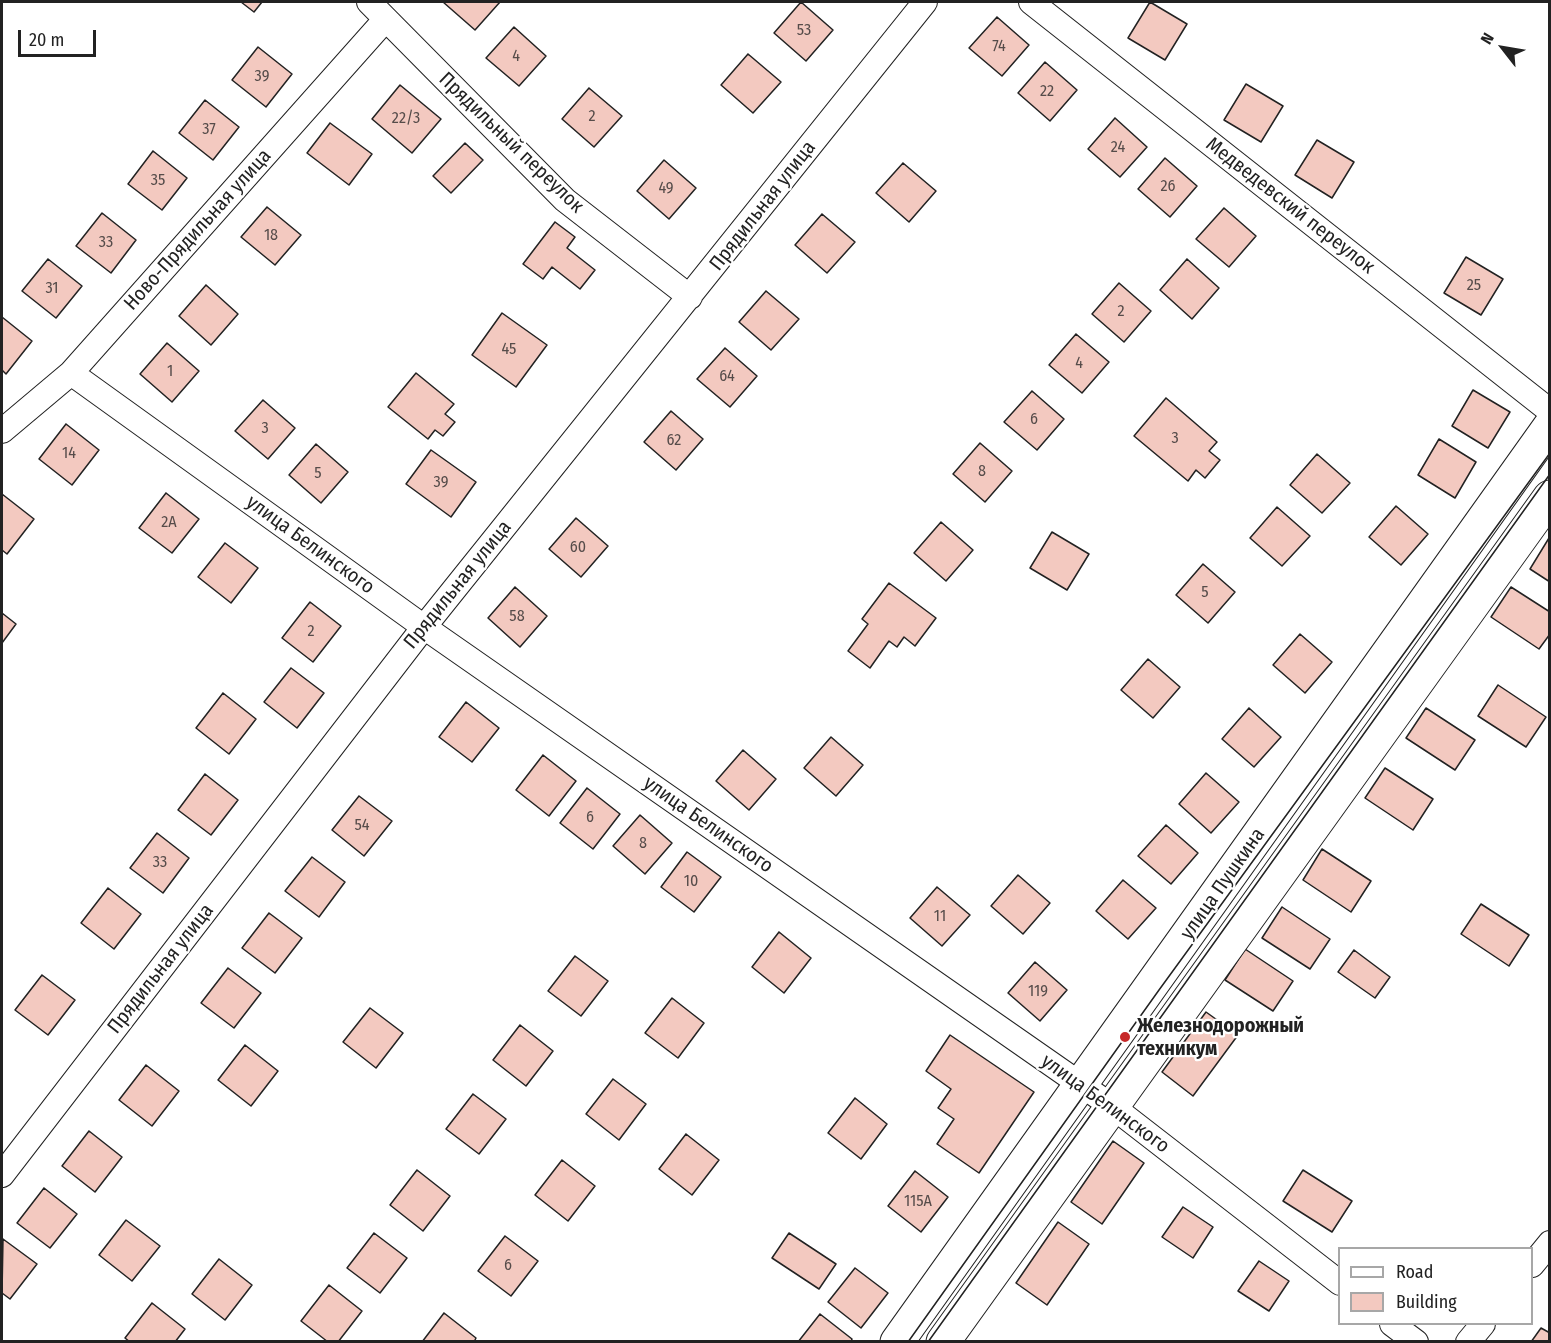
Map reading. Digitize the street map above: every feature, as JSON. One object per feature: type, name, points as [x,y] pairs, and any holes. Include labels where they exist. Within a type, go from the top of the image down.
[{"type":"main road","name":"улица Пушкина","points":[[897,1341],[1082,1085],[1377,664],[1550,426]]},
{"type":"main road","name":"улица Пушкина","points":[[943,1341],[1550,497]]},
{"type":"street","name":"Прядильный переулок","points":[[369,2],[565,200],[690,297]]},
{"type":"street","name":"Прядильная улица","points":[[2,1175],[424,627],[925,2]]},
{"type":"street","name":"Медведевский переулок","points":[[1031,2],[1550,411]]},
{"type":"street","name":"Ново-Прядильная улица","points":[[2,431],[71,373],[386,20]]},
{"type":"street","name":"улица Белинского","points":[[71,373],[424,627],[1113,1107],[1338,1281]]},
{"type":"street","points":[[1533,1264],[1550,1243]]},
{"type":"street","points":[[1395,1325],[1416,1341]]},
{"type":"street","points":[[1468,1341],[1481,1325]]},
{"type":"building","points":[[241,2],[262,2],[254,12]]},
{"type":"building","points":[[443,2],[500,2],[475,30]]},
{"type":"building","points":[[801,2],[833,30],[806,61],[774,33]]},
{"type":"building","points":[[1150,2],[1187,24],[1165,60],[1128,38]]},
{"type":"building","points":[[997,17],[1029,45],[1002,76],[969,48]]},
{"type":"building","points":[[514,27],[546,56],[519,86],[486,58]]},
{"type":"building","points":[[258,47],[292,74],[266,107],[232,80]]},
{"type":"building","points":[[748,54],[781,82],[753,113],[721,85]]},
{"type":"building","points":[[1045,62],[1077,90],[1050,121],[1018,93]]},
{"type":"building","points":[[1246,84],[1283,106],[1261,142],[1224,120]]},
{"type":"building","points":[[400,85],[441,119],[412,153],[372,119]]},
{"type":"building","points":[[589,88],[622,116],[594,147],[562,119]]},
{"type":"building","points":[[205,100],[239,127],[213,160],[179,133]]},
{"type":"building","points":[[1115,118],[1147,147],[1120,177],[1088,149]]},
{"type":"building","points":[[330,123],[372,154],[349,185],[307,153]]},
{"type":"building","points":[[1317,140],[1354,162],[1332,198],[1295,175]]},
{"type":"building","points":[[465,143],[483,160],[451,193],[433,176]]},
{"type":"building","points":[[153,151],[187,178],[162,210],[128,184]]},
{"type":"building","points":[[1165,158],[1197,186],[1170,217],[1138,189]]},
{"type":"building","points":[[664,160],[696,188],[669,219],[637,191]]},
{"type":"building","points":[[903,163],[936,191],[909,222],[876,193]]},
{"type":"building","points":[[267,207],[301,235],[275,265],[241,237]]},
{"type":"building","points":[[1224,208],[1256,236],[1229,267],[1196,239]]},
{"type":"building","points":[[102,213],[136,240],[111,273],[76,246]]},
{"type":"building","points":[[822,214],[855,242],[827,273],[795,245]]},
{"type":"building","points":[[555,222],[575,237],[567,248],[595,270],[580,289],[552,267],[543,279],[523,264]]},
{"type":"building","points":[[1466,257],[1503,279],[1481,315],[1444,293]]},
{"type":"building","points":[[48,259],[82,286],[56,318],[22,291]]},
{"type":"building","points":[[1187,259],[1219,288],[1192,319],[1160,290]]},
{"type":"building","points":[[1119,283],[1151,311],[1124,342],[1092,314]]},
{"type":"building","points":[[206,285],[238,314],[211,345],[179,316]]},
{"type":"building","points":[[766,291],[799,319],[771,350],[739,322]]},
{"type":"building","points":[[502,313],[547,345],[516,387],[472,355]]},
{"type":"building","points":[[2,317],[32,341],[6,374],[2,370]]},
{"type":"building","points":[[1076,334],[1109,362],[1082,393],[1049,365]]},
{"type":"building","points":[[167,343],[199,371],[172,402],[140,374]]},
{"type":"building","points":[[725,348],[757,376],[730,407],[697,379]]},
{"type":"building","points":[[416,373],[454,404],[445,414],[455,422],[443,436],[435,430],[428,439],[388,407]]},
{"type":"building","points":[[1473,390],[1510,412],[1488,448],[1452,426]]},
{"type":"building","points":[[1032,391],[1064,419],[1037,450],[1004,422]]},
{"type":"building","points":[[1166,398],[1217,442],[1209,451],[1220,460],[1205,478],[1196,470],[1188,481],[1134,436]]},
{"type":"building","points":[[263,400],[295,428],[268,459],[235,431]]},
{"type":"building","points":[[671,411],[703,439],[676,470],[644,442]]},
{"type":"building","points":[[66,424],[99,450],[72,485],[39,459]]},
{"type":"building","points":[[1439,439],[1476,462],[1455,498],[1418,475]]},
{"type":"building","points":[[980,443],[1012,471],[985,502],[953,474]]},
{"type":"building","points":[[316,444],[348,472],[321,503],[289,475]]},
{"type":"building","points":[[431,450],[476,482],[451,517],[406,484]]},
{"type":"building","points":[[1317,454],[1350,483],[1322,513],[1290,485]]},
{"type":"building","points":[[166,493],[199,519],[172,553],[139,528]]},
{"type":"building","points":[[2,494],[34,519],[7,554],[2,550]]},
{"type":"building","points":[[1396,506],[1428,534],[1401,565],[1369,537]]},
{"type":"building","points":[[1277,507],[1310,536],[1282,566],[1250,538]]},
{"type":"building","points":[[576,518],[608,546],[581,577],[549,549]]},
{"type":"building","points":[[941,522],[973,550],[946,581],[914,553]]},
{"type":"building","points":[[1052,532],[1089,554],[1067,590],[1030,568]]},
{"type":"building","points":[[1550,538],[1550,582],[1530,569]]},
{"type":"building","points":[[225,543],[258,568],[231,603],[198,577]]},
{"type":"building","points":[[1203,564],[1235,592],[1208,623],[1176,595]]},
{"type":"building","points":[[889,583],[936,618],[915,646],[904,637],[897,647],[889,641],[870,668],[848,651],[868,624],[862,619]]},
{"type":"building","points":[[515,587],[547,616],[520,647],[488,618]]},
{"type":"building","points":[[1511,587],[1550,612],[1550,634],[1539,649],[1491,617]]},
{"type":"building","points":[[310,602],[341,626],[313,662],[282,638]]},
{"type":"building","points":[[2,613],[16,624],[2,643]]},
{"type":"building","points":[[1300,634],[1332,662],[1305,693],[1273,665]]},
{"type":"building","points":[[1148,659],[1180,687],[1153,718],[1121,690]]},
{"type":"building","points":[[291,668],[324,693],[297,728],[264,702]]},
{"type":"building","points":[[1498,685],[1546,717],[1526,747],[1478,716]]},
{"type":"building","points":[[223,693],[256,719],[229,754],[196,728]]},
{"type":"building","points":[[466,702],[499,728],[472,762],[439,737]]},
{"type":"building","points":[[1249,708],[1281,737],[1254,767],[1222,739]]},
{"type":"building","points":[[1426,708],[1475,740],[1455,770],[1406,738]]},
{"type":"building","points":[[831,737],[863,765],[836,796],[804,768]]},
{"type":"building","points":[[743,750],[776,779],[749,810],[716,781]]},
{"type":"building","points":[[543,755],[576,781],[549,816],[516,790]]},
{"type":"building","points":[[1385,768],[1433,799],[1413,830],[1365,798]]},
{"type":"building","points":[[1206,773],[1239,802],[1211,833],[1179,804]]},
{"type":"building","points":[[205,774],[238,800],[211,835],[178,810]]},
{"type":"building","points":[[587,788],[620,814],[593,849],[560,823]]},
{"type":"building","points":[[359,796],[392,821],[364,856],[332,830]]},
{"type":"building","points":[[640,815],[672,843],[645,874],[613,846]]},
{"type":"building","points":[[1166,825],[1198,853],[1171,884],[1138,856]]},
{"type":"building","points":[[157,833],[189,858],[163,893],[130,868]]},
{"type":"building","points":[[1322,849],[1371,881],[1351,912],[1303,880]]},
{"type":"building","points":[[687,852],[721,877],[694,912],[661,887]]},
{"type":"building","points":[[312,857],[345,882],[319,917],[285,891]]},
{"type":"building","points":[[1018,875],[1050,903],[1023,934],[991,906]]},
{"type":"building","points":[[1123,880],[1156,908],[1128,939],[1096,911]]},
{"type":"building","points":[[937,887],[970,915],[942,946],[910,918]]},
{"type":"building","points":[[108,888],[141,914],[114,949],[81,923]]},
{"type":"building","points":[[1481,904],[1529,935],[1509,966],[1461,934]]},
{"type":"building","points":[[1282,907],[1330,939],[1310,969],[1262,938]]},
{"type":"building","points":[[269,913],[302,938],[275,973],[242,948]]},
{"type":"building","points":[[779,932],[811,958],[784,993],[752,967]]},
{"type":"building","points":[[1245,949],[1293,981],[1273,1011],[1225,980]]},
{"type":"building","points":[[1354,950],[1390,977],[1375,998],[1338,972]]},
{"type":"building","points":[[575,956],[608,981],[581,1016],[548,991]]},
{"type":"building","points":[[1035,962],[1067,990],[1040,1021],[1008,993]]},
{"type":"building","points":[[228,968],[261,993],[234,1028],[201,1003]]},
{"type":"building","points":[[42,975],[75,1000],[48,1035],[15,1010]]},
{"type":"building","points":[[672,998],[704,1023],[678,1058],[645,1033]]},
{"type":"building","points":[[370,1008],[403,1033],[376,1068],[343,1042]]},
{"type":"building","points":[[1206,1012],[1238,1035],[1193,1096],[1162,1072]]},
{"type":"building","points":[[520,1025],[553,1051],[526,1086],[493,1060]]},
{"type":"building","points":[[950,1035],[1034,1092],[979,1173],[937,1144],[954,1119],[938,1108],[951,1089],[926,1071]]},
{"type":"building","points":[[245,1045],[278,1071],[251,1106],[218,1080]]},
{"type":"building","points":[[146,1065],[179,1091],[152,1126],[119,1100]]},
{"type":"building","points":[[613,1079],[646,1104],[619,1140],[586,1114]]},
{"type":"building","points":[[473,1094],[506,1119],[479,1154],[446,1129]]},
{"type":"building","points":[[855,1098],[887,1124],[861,1159],[828,1133]]},
{"type":"building","points":[[89,1131],[122,1157],[95,1192],[62,1166]]},
{"type":"building","points":[[686,1134],[719,1160],[692,1195],[659,1169]]},
{"type":"building","points":[[1113,1141],[1144,1163],[1102,1224],[1071,1202]]},
{"type":"building","points":[[562,1160],[595,1186],[568,1221],[535,1195]]},
{"type":"building","points":[[417,1170],[450,1196],[423,1231],[390,1205]]},
{"type":"building","points":[[1303,1170],[1352,1201],[1332,1232],[1283,1201]]},
{"type":"building","points":[[915,1171],[948,1197],[921,1232],[888,1206]]},
{"type":"building","points":[[44,1188],[77,1214],[50,1248],[17,1223]]},
{"type":"building","points":[[1183,1207],[1213,1227],[1193,1258],[1162,1237]]},
{"type":"building","points":[[126,1220],[160,1246],[132,1281],[99,1255]]},
{"type":"building","points":[[1058,1222],[1089,1244],[1047,1305],[1016,1283]]},
{"type":"building","points":[[374,1233],[407,1258],[380,1293],[347,1268]]},
{"type":"building","points":[[789,1233],[836,1264],[819,1289],[772,1258]]},
{"type":"building","points":[[505,1236],[538,1261],[511,1296],[478,1271]]},
{"type":"building","points":[[3,1239],[37,1264],[10,1299],[2,1293]]},
{"type":"building","points":[[219,1259],[252,1285],[225,1320],[192,1294]]},
{"type":"building","points":[[1259,1261],[1289,1281],[1269,1311],[1238,1291]]},
{"type":"building","points":[[855,1268],[888,1293],[861,1328],[828,1302]]},
{"type":"building","points":[[329,1285],[362,1311],[338,1342],[328,1342],[301,1321]]},
{"type":"building","points":[[152,1303],[185,1329],[175,1342],[130,1342],[125,1338]]},
{"type":"building","points":[[444,1313],[476,1338],[474,1342],[422,1342]]},
{"type":"building","points":[[820,1314],[852,1339],[851,1342],[798,1342]]},
{"type":"building","points":[[1541,1328],[1550,1333],[1550,1342],[1531,1342]]},
{"type":"tram line","points":[[908,1342],[1159,990],[1550,453]]},
{"type":"tram line","points":[[928,1342],[1550,474]]},
{"type":"place","name":"Железнодорожный техникум","points":[[1125,1037]]}]
